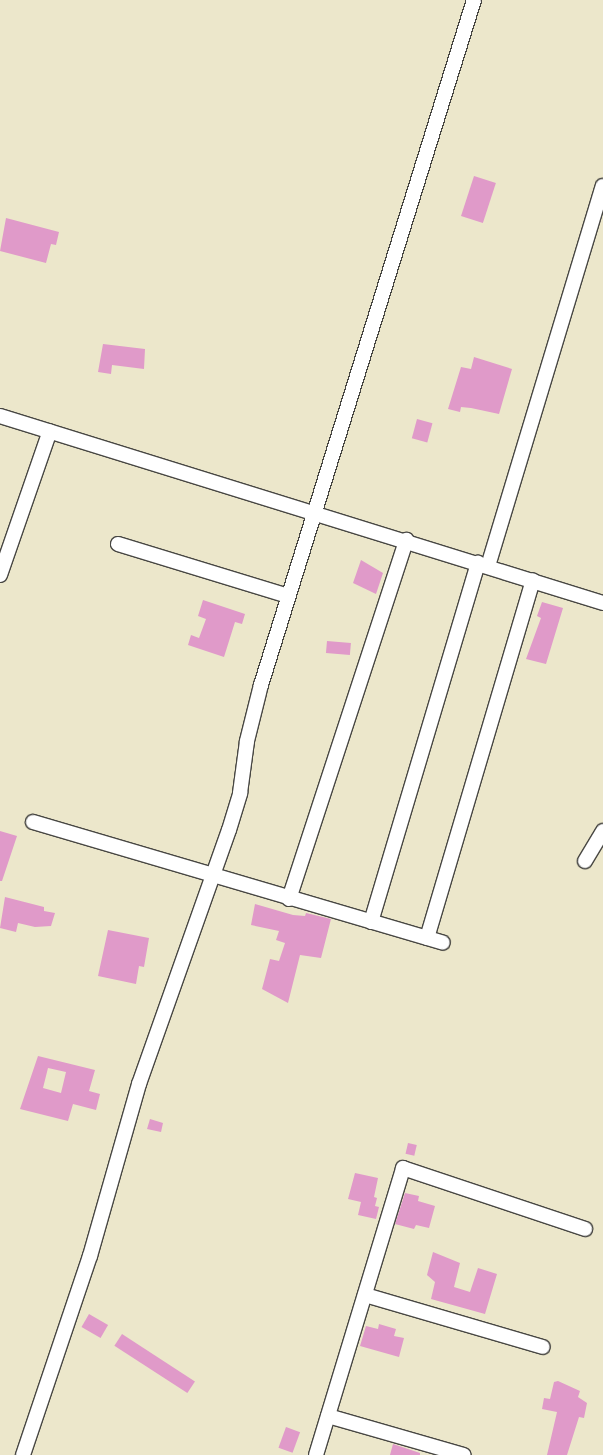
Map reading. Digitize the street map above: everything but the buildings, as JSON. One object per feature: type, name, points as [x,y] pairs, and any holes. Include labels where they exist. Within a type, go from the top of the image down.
[{"type":"street","points":[[23,1455],[90,1256],[139,1084],[213,878],[240,793],[253,712],[474,0]]},
{"type":"street","points":[[371,922],[603,186]]},
{"type":"street","points":[[0,416],[316,512],[603,603]]},
{"type":"street","points":[[0,575],[50,431]]},
{"type":"street","points":[[289,899],[406,540]]},
{"type":"street","points":[[118,544],[288,596]]},
{"type":"street","points":[[427,938],[533,580]]},
{"type":"street","points":[[33,822],[213,878],[443,943]]},
{"type":"street","points":[[585,861],[603,831]]},
{"type":"street","points":[[316,1455],[403,1168],[585,1229]]},
{"type":"street","points":[[365,1295],[544,1347]]},
{"type":"street","points":[[328,1416],[464,1455]]}]
